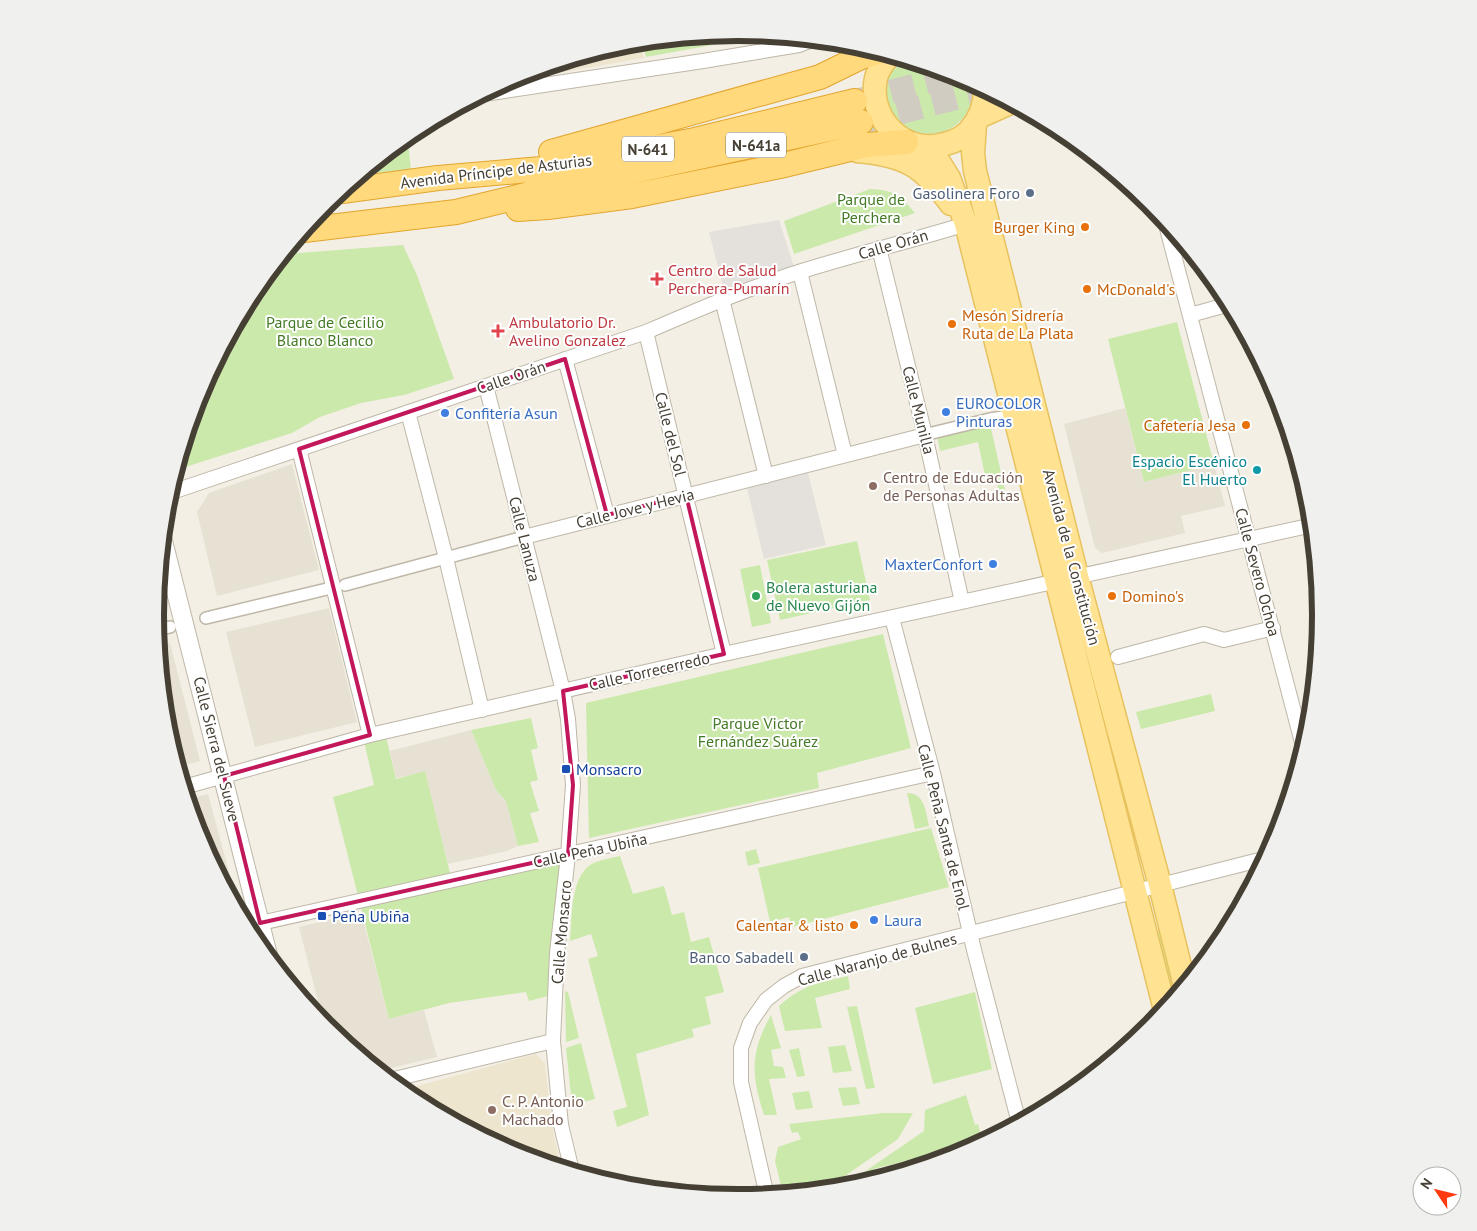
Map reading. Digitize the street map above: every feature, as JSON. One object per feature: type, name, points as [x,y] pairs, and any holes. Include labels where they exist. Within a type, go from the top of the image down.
[{"type":"highway","points":[[438,178],[539,156],[820,77],[863,55]]},
{"type":"highway","name":"Avenida Príncipe de Asturias","points":[[354,189],[438,178],[550,167],[858,112]]},
{"type":"highway","name":"Avenida Príncipe de Asturias","points":[[314,229],[456,212],[546,190],[651,168],[858,112]]},
{"type":"highway","points":[[456,212],[548,207],[632,196],[780,166],[866,145],[915,144]]},
{"type":"main road","name":"Avenida de la Constitución","points":[[885,60],[876,79],[875,100],[881,118],[893,133],[915,144],[940,162],[949,178],[966,224],[1067,579],[1160,884],[1183,978]]},
{"type":"main road","name":"Avenida de la Constitución","points":[[986,97],[978,120],[973,153],[975,171],[1067,579],[1134,892],[1154,961],[1163,1002]]},
{"type":"main road","points":[[915,144],[948,144],[963,136],[978,120],[1004,106]]},
{"type":"main road","points":[[844,150],[875,153],[909,162],[923,171],[937,185],[966,224]]},
{"type":"street","points":[[506,91],[800,45]]},
{"type":"street","name":"Calle Orán","points":[[178,490],[646,332],[722,299],[800,272],[966,224]]},
{"type":"street","name":"Calle Severo Ochoa","points":[[1169,236],[1300,735]]},
{"type":"street","name":"Calle Munilla","points":[[879,248],[929,434],[962,602]]},
{"type":"street","points":[[800,272],[845,455]]},
{"type":"street","points":[[722,299],[766,476]]},
{"type":"street","points":[[1190,315],[1222,306]]},
{"type":"street","name":"Calle del Sol","points":[[646,332],[724,654]]},
{"type":"street","points":[[565,359],[607,515]]},
{"type":"street","name":"Calle Lanuza","points":[[486,386],[563,691]]},
{"type":"street","points":[[408,412],[446,558],[482,710]]},
{"type":"street","name":"Calle Jove y Hevia","points":[[345,585],[607,515],[1003,417]]},
{"type":"street","points":[[299,449],[370,735]]},
{"type":"street","name":"Calle Torrecerredo","points":[[190,785],[370,735],[724,654],[1306,526]]},
{"type":"street","name":"Calle Sierra del Sueve","points":[[167,557],[224,776],[252,921]]},
{"type":"street","points":[[206,618],[327,589]]},
{"type":"street","name":"Calle Peña Santa de Enol","points":[[892,618],[933,773],[970,933],[1017,1118]]},
{"type":"street","points":[[164,628],[170,627]]},
{"type":"street","points":[[1118,656],[1204,634],[1224,640],[1272,628]]},
{"type":"street","name":"Calle Monsacro","points":[[563,691],[568,719],[572,785],[568,855],[557,953],[552,1041],[561,1125],[570,1164]]},
{"type":"street","name":"Calle Peña Ubiña","points":[[255,925],[933,773]]},
{"type":"street","name":"Calle Naranjo de Bulnes","points":[[765,1189],[741,1082],[741,1048],[750,1023],[766,1000],[784,986],[802,976],[1258,860]]},
{"type":"street","name":"Avenida de la Constitución","points":[[1154,961],[1170,994]]},
{"type":"street","points":[[398,1078],[552,1041]]},
{"type":"highlighted area","points":[[565,359],[607,515],[686,495],[724,654],[563,691],[573,785],[568,855],[260,923],[224,776],[370,735],[299,449]]},
{"type":"shaded area","points":[[642,49],[644,58],[546,75],[626,52]]},
{"type":"shaded area","points":[[779,220],[796,273],[726,298],[709,232]]},
{"type":"shaded area","points":[[1125,408],[1144,482],[1214,464],[1225,506],[1181,516],[1185,533],[1102,553],[1095,548],[1064,424]]},
{"type":"shaded area","points":[[292,464],[319,570],[217,596],[197,512],[209,493]]},
{"type":"shaded area","points":[[808,473],[826,545],[764,559],[747,488]]},
{"type":"shaded area","points":[[329,608],[357,722],[255,747],[226,632]]},
{"type":"shaded area","points":[[170,643],[200,761],[184,765],[175,728],[165,644]]},
{"type":"shaded area","points":[[471,730],[496,790],[506,801],[518,846],[507,851],[448,864],[425,772],[396,778],[390,751]]},
{"type":"shaded area","points":[[208,794],[234,889],[208,835],[194,797]]},
{"type":"shaded area","points":[[358,913],[360,920],[363,920],[389,1019],[424,1010],[437,1057],[387,1069],[332,1022],[320,1008],[299,927]]},
{"type":"shaded area","name":"C. P. Antonio Machado","points":[[536,1054],[545,1063],[551,1120],[559,1161],[485,1131],[451,1113],[411,1087]]},
{"type":"green space","points":[[734,41],[646,57],[644,49],[701,42]]},
{"type":"green space","points":[[895,64],[923,72],[972,91],[971,104],[962,119],[949,129],[934,134],[918,133],[904,125],[892,112],[886,93],[886,83]]},
{"type":"green space","points":[[408,146],[411,169],[373,174]]},
{"type":"green space","name":"Parque de Perchera","points":[[870,189],[891,192],[905,202],[915,213],[794,254],[784,221]]},
{"type":"green space","name":"Parque de Cecilio Blanco Blanco","points":[[403,245],[417,275],[454,379],[404,395],[361,403],[320,417],[292,433],[184,467],[195,431],[223,362],[261,296],[293,253]]},
{"type":"green space","points":[[1177,322],[1214,464],[1144,482],[1108,339]]},
{"type":"green space","points":[[990,424],[1007,499],[1001,500],[997,484],[987,485],[978,442],[940,451],[937,436]]},
{"type":"green space","points":[[857,541],[870,600],[780,620],[767,560]]},
{"type":"green space","name":"Bolera asturiana de Nuevo Gijón","points":[[760,565],[771,623],[752,627],[740,569]]},
{"type":"green space","name":"Parque Victor Fernández Suárez","points":[[883,634],[911,748],[817,773],[819,788],[589,838],[586,703]]},
{"type":"green space","points":[[1211,694],[1215,711],[1141,729],[1136,712]]},
{"type":"green space","points":[[531,718],[538,748],[531,750],[538,780],[530,782],[539,811],[530,813],[539,842],[518,846],[506,801],[496,790],[471,730]]},
{"type":"green space","points":[[385,732],[396,779],[425,771],[452,881],[568,855],[555,994],[529,1001],[526,992],[449,1003],[389,1019],[333,797],[374,785],[363,737]]},
{"type":"green space","points":[[907,793],[918,796],[924,804],[929,826],[915,829]]},
{"type":"green space","points":[[931,828],[949,887],[792,927],[789,917],[770,922],[758,868]]},
{"type":"green space","points":[[756,849],[760,863],[748,866],[745,852]]},
{"type":"green space","points":[[620,856],[633,894],[664,886],[672,915],[684,912],[691,942],[709,937],[724,992],[705,997],[711,1024],[692,1029],[694,1037],[636,1054],[649,1115],[617,1127],[613,1111],[627,1107],[588,959],[598,956],[591,934],[570,941],[575,889],[583,871],[593,863]]},
{"type":"green space","points":[[1162,929],[1177,986],[1173,990],[1157,954],[1152,932]]},
{"type":"green space","points":[[848,976],[850,989],[815,998],[822,1028],[785,1031],[779,1006],[787,999],[803,989]]},
{"type":"green space","points":[[565,991],[568,992],[579,1038],[566,1042]]},
{"type":"green space","points":[[975,992],[992,1069],[933,1084],[915,1008]]},
{"type":"green space","points":[[857,1006],[875,1088],[866,1089],[847,1007]]},
{"type":"green space","points":[[771,1015],[781,1048],[771,1050],[774,1066],[783,1067],[786,1078],[769,1079],[777,1115],[764,1115],[757,1087],[755,1064],[759,1041]]},
{"type":"green space","points":[[581,1043],[595,1099],[572,1105],[566,1048]]},
{"type":"green space","points":[[845,1045],[852,1071],[833,1073],[828,1047]]},
{"type":"green space","points":[[799,1048],[805,1076],[797,1077],[789,1050]]},
{"type":"green space","points":[[856,1087],[860,1104],[843,1106],[838,1088]]},
{"type":"green space","points":[[809,1091],[813,1108],[796,1110],[792,1093]]},
{"type":"green space","points":[[966,1095],[975,1125],[978,1124],[981,1136],[931,1156],[873,1169],[874,1173],[856,1178],[924,1131],[925,1110]]},
{"type":"green space","points":[[883,1113],[913,1113],[898,1139],[838,1181],[782,1188],[775,1161],[778,1147],[801,1139],[798,1132],[792,1133],[789,1124]]},
{"type":"tunnel","points":[[856,101],[941,79]]},
{"type":"tunnel","points":[[863,122],[976,93]]},
{"type":"place","name":"Gasolinera Foro","points":[[1030,193]]},
{"type":"place","name":"Burger King","points":[[1085,227]]},
{"type":"place","name":"Centro de Salud Perchera-Pumarín","points":[[657,279]]},
{"type":"place","name":"McDonald's","points":[[1087,289]]},
{"type":"place","name":"Mesón Sidrería Ruta de La Plata","points":[[952,324]]},
{"type":"place","name":"Ambulatorio Dr. Avelino Gonzalez","points":[[498,331]]},
{"type":"place","name":"EUROCOLOR Pinturas","points":[[946,412]]},
{"type":"place","name":"Confitería Asun","points":[[445,413]]},
{"type":"place","name":"Cafetería Jesa","points":[[1246,425]]},
{"type":"place","name":"Espacio Escénico El Huerto","points":[[1257,470]]},
{"type":"place","name":"Centro de Educación de Personas Adultas","points":[[873,486]]},
{"type":"place","name":"MaxterConfort","points":[[993,564]]},
{"type":"place","name":"Bolera asturiana de Nuevo Gijón","points":[[756,596]]},
{"type":"place","name":"Domino's","points":[[1112,596]]},
{"type":"place","name":"Monsacro","points":[[566,769]]},
{"type":"place","name":"Peña Ubiña","points":[[322,916]]},
{"type":"place","name":"Laura","points":[[874,920]]},
{"type":"place","name":"Calentar & listo","points":[[854,925]]},
{"type":"place","name":"Banco Sabadell","points":[[804,957]]},
{"type":"place","name":"C. P. Antonio Machado","points":[[492,1110]]}]
